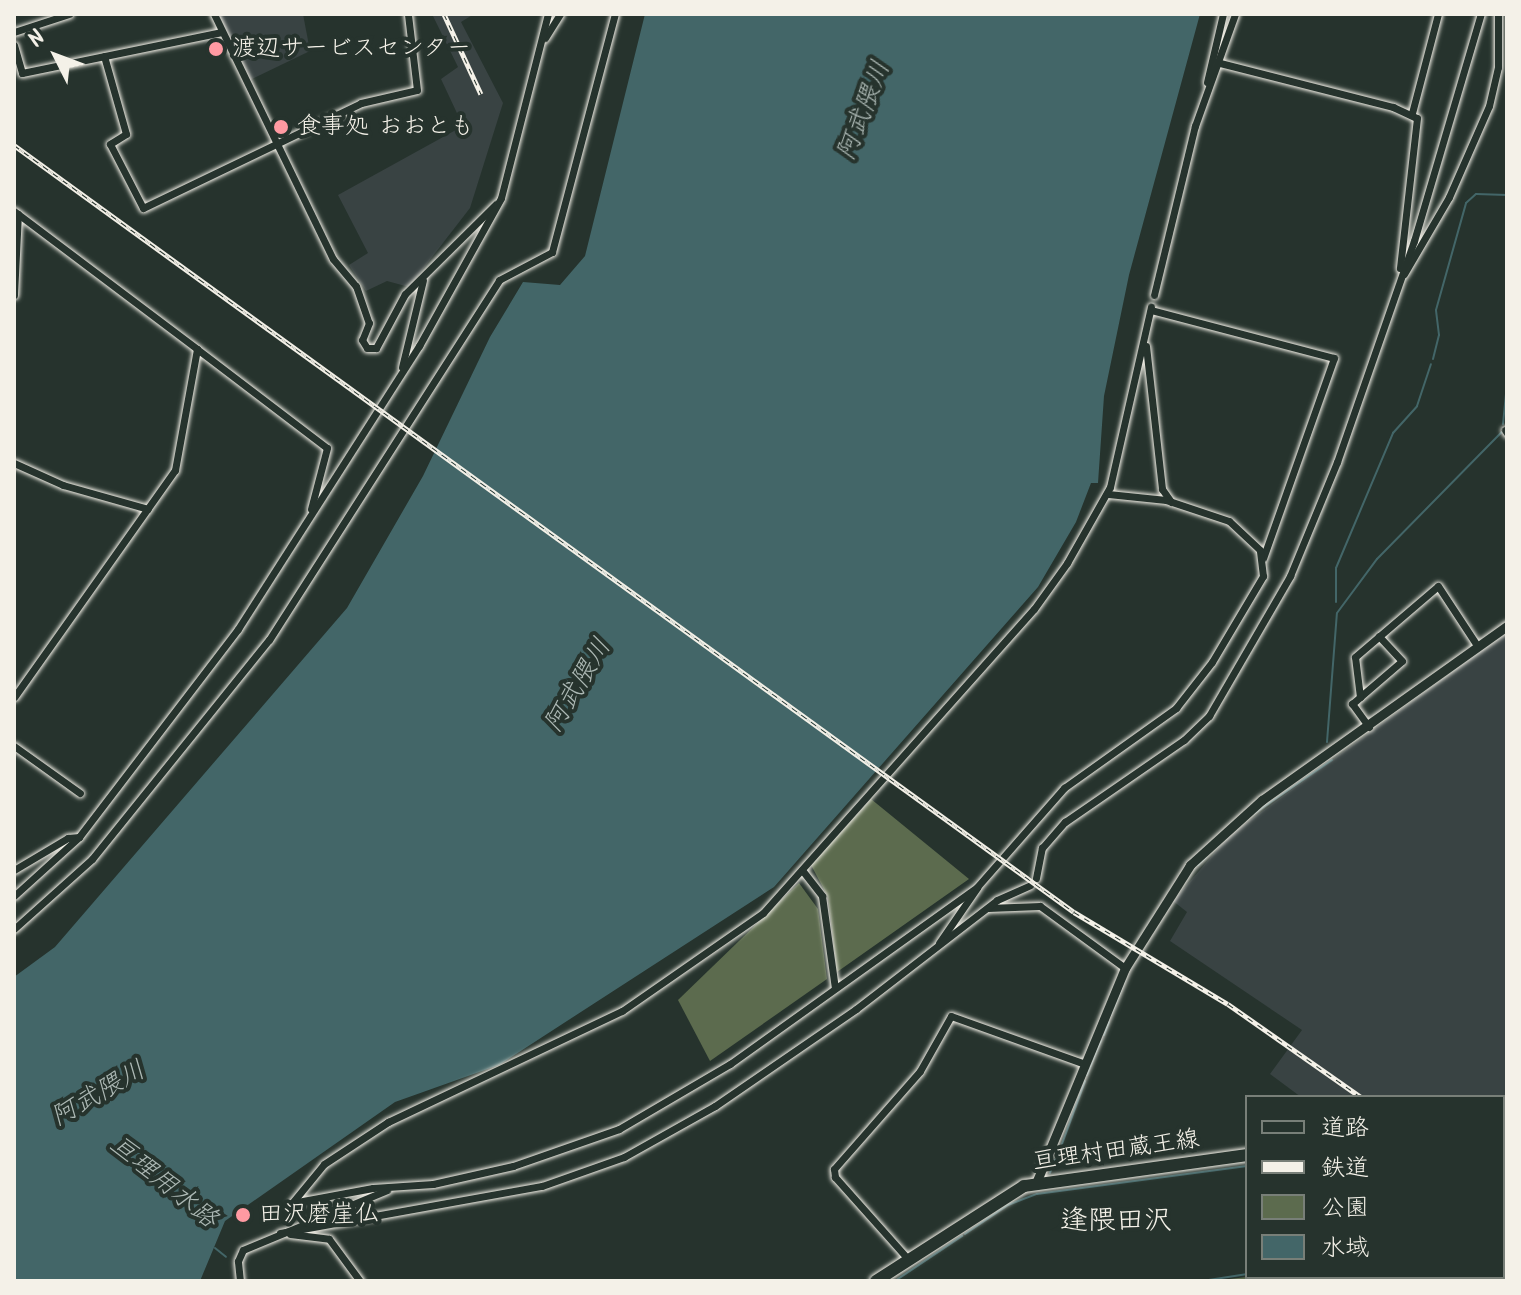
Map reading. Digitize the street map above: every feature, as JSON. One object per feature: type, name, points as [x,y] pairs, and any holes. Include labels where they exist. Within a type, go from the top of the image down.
[{"type":"main road","name":"亘理村田蔵王線","points":[[876,1281],[1001,1197],[1036,1183],[1245,1155]]},
{"type":"street","points":[[14,32],[69,14]]},
{"type":"street","points":[[214,14],[333,259],[346,269],[363,302],[369,323],[362,345],[376,348],[405,294],[423,280],[501,198]]},
{"type":"street","points":[[104,56],[126,134],[110,144],[143,208],[361,103],[417,90],[408,14]]},
{"type":"street","points":[[14,896],[79,837],[238,629],[478,247],[501,198],[548,14]]},
{"type":"street","points":[[544,39],[560,14]]},
{"type":"street","points":[[14,929],[85,868],[269,640],[499,280],[552,252],[615,14]]},
{"type":"street","points":[[1154,295],[1223,14]]},
{"type":"street","points":[[1203,97],[1220,63],[1235,14]]},
{"type":"street","points":[[1399,280],[1419,132],[1412,113],[1438,14]]},
{"type":"street","points":[[1036,878],[1042,848],[1065,822],[1184,740],[1231,684],[1311,529],[1455,115],[1481,14]]},
{"type":"street","points":[[1399,280],[1449,197],[1495,85],[1498,14]]},
{"type":"street","points":[[14,45],[22,73],[222,32]]},
{"type":"street","points":[[1220,63],[1412,113]]},
{"type":"street","points":[[1495,85],[1507,83]]},
{"type":"street","points":[[16,212],[327,448],[311,513]]},
{"type":"street","points":[[14,295],[16,212]]},
{"type":"street","points":[[400,375],[423,280]]},
{"type":"street","points":[[930,954],[977,887],[1064,788],[1176,708],[1212,662],[1263,576],[1263,558],[1334,358],[1151,308],[1108,494],[1034,609],[841,819],[802,870],[763,913],[622,1011],[388,1122],[324,1164],[292,1203],[513,1166],[619,1129],[730,1064],[977,887]]},
{"type":"street","points":[[1145,340],[1162,489],[1174,504]]},
{"type":"street","points":[[14,697],[18,684],[175,470],[197,349]]},
{"type":"street","points":[[14,463],[63,485],[148,509]]},
{"type":"street","points":[[1108,494],[1174,504],[1239,527],[1263,558]]},
{"type":"street","points":[[1360,697],[1355,657],[1438,586],[1478,647]]},
{"type":"street","points":[[1036,1183],[1125,968],[1166,896],[1214,839],[1507,626]]},
{"type":"street","points":[[1369,727],[1352,704],[1402,661],[1379,636]]},
{"type":"street","points":[[14,746],[80,793]]},
{"type":"street","points":[[14,870],[68,838],[79,837]]},
{"type":"street","points":[[802,870],[822,896],[835,988]]},
{"type":"street","points":[[280,1233],[542,1186],[624,1157],[696,1119],[930,954],[986,909],[1030,885]]},
{"type":"street","points":[[986,909],[1040,906],[1125,968]]},
{"type":"street","points":[[908,1259],[835,1177],[834,1169],[920,1071],[951,1016],[1085,1064]]},
{"type":"street","points":[[240,1281],[238,1261],[243,1250],[393,1187]]},
{"type":"street","points":[[280,1233],[329,1239],[360,1281]]},
{"type":"shaded area","points":[[218,14],[303,14],[310,51],[250,80]]},
{"type":"shaded area","points":[[432,14],[474,14],[461,22],[503,103],[470,208],[409,287],[387,281],[366,291],[349,265],[368,253],[338,195],[463,126],[441,79],[458,67]]},
{"type":"shaded area","points":[[1505,633],[1507,1118],[1505,1095],[1298,1095],[1270,1074],[1302,1030],[1170,941],[1187,912],[1173,901],[1230,835]]},
{"type":"green space","points":[[871,799],[969,879],[837,972],[828,897],[811,865]]},
{"type":"green space","points":[[799,883],[818,909],[827,979],[710,1061],[678,1000]]},
{"type":"green space","points":[[1245,1277],[1323,1281],[1212,1281]]},
{"type":"water","name":"阿武隈川","points":[[645,14],[1200,14],[1129,275],[1104,396],[1098,483],[1091,483],[1076,522],[1038,587],[774,887],[499,1065],[395,1102],[225,1221],[200,1281],[14,1281],[14,977],[55,947],[347,608],[423,476],[490,337],[523,282],[560,285],[585,256]]},
{"type":"waterway","points":[[1433,359],[1439,335],[1436,310],[1466,203],[1476,194],[1507,195]]},
{"type":"waterway","points":[[1336,602],[1336,568],[1393,433],[1417,406],[1431,364]]},
{"type":"waterway","points":[[1503,424],[1507,384]]},
{"type":"waterway","points":[[1327,742],[1337,613],[1377,559],[1502,432]]},
{"type":"waterway","points":[[1252,815],[1332,760]]},
{"type":"waterway","points":[[1198,865],[1206,857]]},
{"type":"waterway","points":[[1111,1015],[1125,981]]},
{"type":"waterway","points":[[1104,1035],[1109,1022]]},
{"type":"waterway","points":[[1087,1075],[1101,1041]]},
{"type":"waterway","points":[[1062,1144],[1085,1081]]},
{"type":"waterway","points":[[1050,1173],[1055,1160]]},
{"type":"waterway","points":[[965,1234],[1008,1205],[1037,1194],[1245,1166]]},
{"type":"waterway","points":[[895,1281],[962,1236]]},
{"type":"waterway","name":"亘理用水路","points":[[215,1248],[226,1257]]},
{"type":"waterway","points":[[1202,1281],[1245,1274]]},
{"type":"railway","points":[[444,14],[481,94]]},
{"type":"railway","points":[[14,145],[1074,912],[1228,1004],[1358,1095]]},
{"type":"place","name":"渡辺サービスセンター","points":[[216,49]]},
{"type":"place","name":"食事処 おおとも","points":[[281,127]]},
{"type":"place","name":"田沢磨崖仏","points":[[243,1215]]},
{"type":"district","name":"逢隈田沢","points":[[1116,1222]]}]
